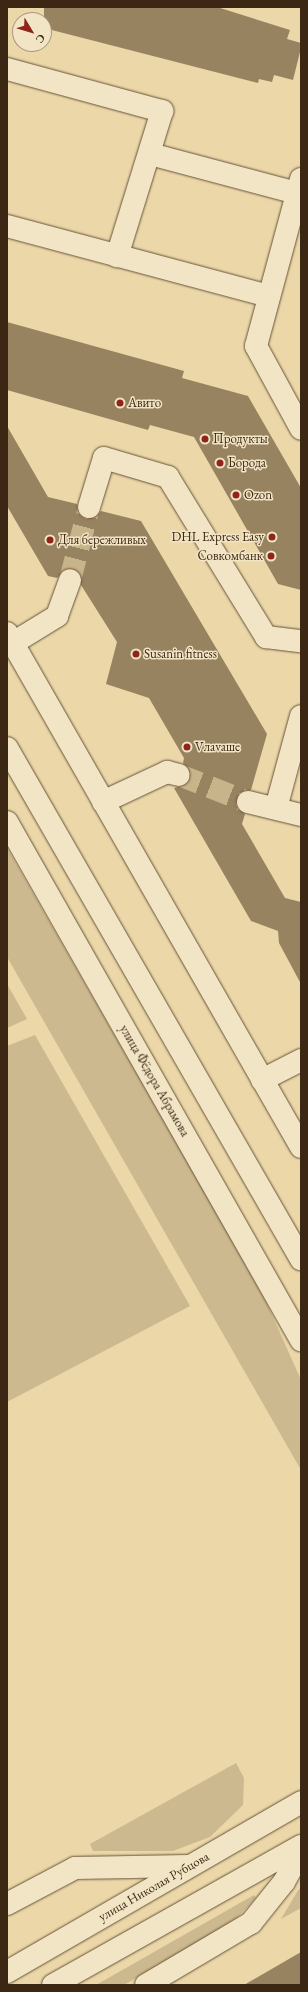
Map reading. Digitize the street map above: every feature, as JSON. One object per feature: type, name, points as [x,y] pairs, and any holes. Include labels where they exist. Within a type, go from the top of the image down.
[{"type":"street","points":[[7,69],[162,111],[150,154],[117,256]]},
{"type":"street","points":[[150,154],[299,186],[256,346],[301,429]]},
{"type":"street","points":[[7,226],[269,296]]},
{"type":"street","points":[[89,507],[104,458],[168,477],[266,637],[301,641]]},
{"type":"street","points":[[70,580],[57,616],[10,638],[301,1147]]},
{"type":"street","points":[[276,808],[301,716]]},
{"type":"street","points":[[7,748],[301,1259]]},
{"type":"street","points":[[103,802],[167,772],[179,775]]},
{"type":"street","points":[[248,802],[301,815]]},
{"type":"street","name":"улица Фёдора Абрамова","points":[[7,822],[301,1340]]},
{"type":"street","points":[[262,1080],[301,1060]]},
{"type":"street","name":"улица Николая Рубцова","points":[[7,1972],[301,1802]]},
{"type":"street","points":[[53,1985],[301,1846]]},
{"type":"street","points":[[146,1985],[251,1923],[284,1882],[301,1851]]},
{"type":"street","points":[[7,1904],[75,1868],[190,1866]]},
{"type":"shaded area","points":[[7,848],[261,1290],[301,1380],[301,1470],[7,957]]},
{"type":"shaded area","points":[[7,984],[27,1019],[7,1028]]},
{"type":"shaded area","points":[[35,1035],[190,1306],[7,1402],[7,1046]]},
{"type":"shaded area","points":[[236,1763],[244,1778],[243,1805],[210,1837],[173,1851],[93,1851],[90,1844]]},
{"type":"shaded area","points":[[301,1887],[301,1908],[281,1919],[297,1892]]},
{"type":"shaded area","points":[[254,1895],[256,1898],[234,1921],[124,1985],[96,1985]]},
{"type":"building","points":[[44,7],[217,7],[290,30],[287,39],[301,43],[301,48],[293,80],[274,75],[272,82],[259,79],[258,83],[52,30],[52,12],[44,12]]},
{"type":"building","points":[[7,322],[184,371],[182,378],[248,396],[301,488],[301,590],[278,584],[194,437],[150,425],[148,430],[7,390]]},
{"type":"building","points":[[7,426],[48,497],[77,504],[80,515],[86,519],[97,516],[101,511],[141,521],[267,734],[251,790],[239,793],[236,805],[245,814],[242,824],[285,898],[301,902],[301,984],[279,943],[278,931],[251,921],[174,788],[188,784],[191,772],[183,763],[184,758],[149,698],[106,684],[117,642],[81,585],[80,572],[68,568],[57,578],[48,576],[7,506]]},
{"type":"building","points":[[301,1952],[301,1985],[244,1985]]},
{"type":"tunnel","points":[[70,580],[89,507]]},
{"type":"tunnel","points":[[179,775],[248,802]]},
{"type":"place","name":"Авито","points":[[120,403]]},
{"type":"place","name":"Продукты","points":[[205,439]]},
{"type":"place","name":"Борода","points":[[220,463]]},
{"type":"place","name":"Ozon","points":[[236,495]]},
{"type":"place","name":"DHL Express Easy","points":[[272,537]]},
{"type":"place","name":"Для бережливых","points":[[50,540]]},
{"type":"place","name":"Совкомбанк","points":[[271,556]]},
{"type":"place","name":"Susanin fitness","points":[[136,654]]},
{"type":"place","name":"Vлаvаше","points":[[187,747]]}]
